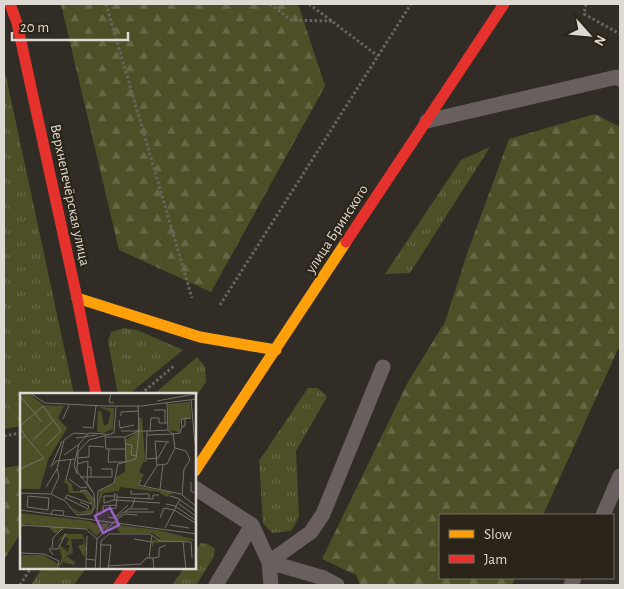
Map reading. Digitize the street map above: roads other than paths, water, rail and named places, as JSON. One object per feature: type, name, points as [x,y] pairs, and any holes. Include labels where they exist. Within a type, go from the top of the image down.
[{"type":"street","name":"Верхнепечёрская улица","points":[[10,4],[17,23],[96,393]]},
{"type":"street","name":"улица Бринского","points":[[196,470],[504,4]]},
{"type":"street","points":[[77,298],[200,337],[276,350]]},
{"type":"street","points":[[119,585],[130,569]]},
{"type":"lane","points":[[427,121],[619,76]]},
{"type":"lane","points":[[270,562],[311,532],[323,514],[383,367]]},
{"type":"lane","points":[[603,514],[620,476]]},
{"type":"lane","points":[[196,489],[252,526],[270,562],[271,585]]},
{"type":"lane","points":[[216,585],[252,526]]},
{"type":"lane","points":[[270,562],[324,578],[337,585]]}]
